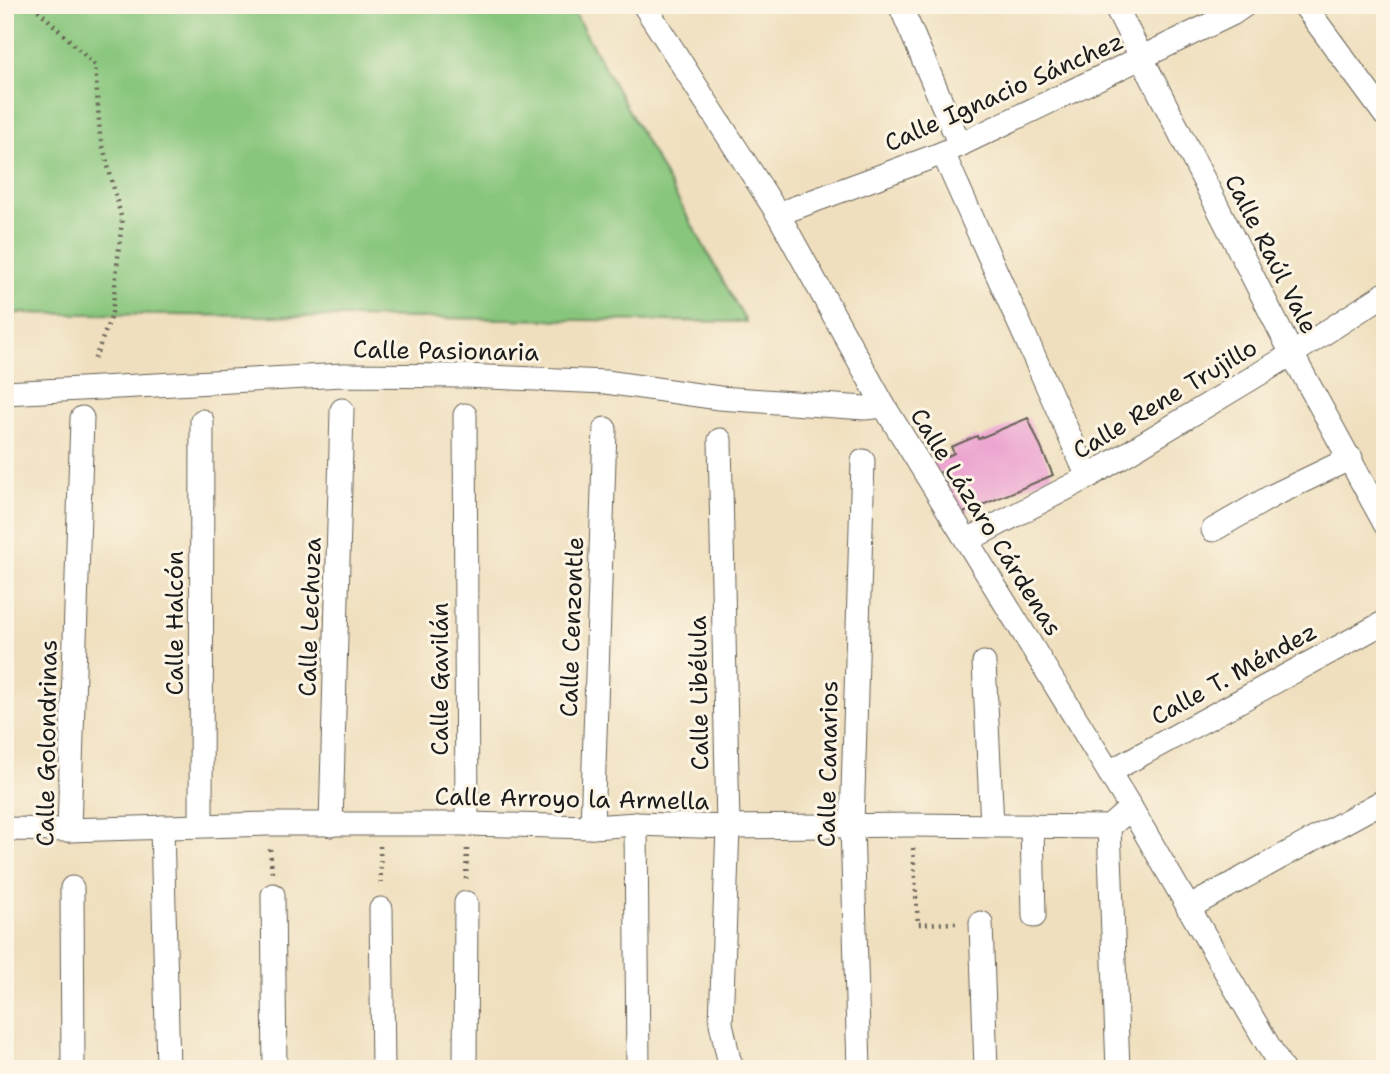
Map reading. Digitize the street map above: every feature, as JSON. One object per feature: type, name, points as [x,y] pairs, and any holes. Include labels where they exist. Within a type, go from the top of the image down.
[{"type":"street","name":"Calle Lázaro Cárdenas","points":[[644,5],[778,214],[884,406],[1131,808],[1282,1069]]},
{"type":"street","points":[[900,5],[952,149],[1088,477]]},
{"type":"street","name":"Calle Raúl Vale","points":[[1115,5],[1292,354],[1385,524]]},
{"type":"street","name":"Calle Ignacio Sánchez","points":[[778,214],[952,149],[1232,14],[1245,5]]},
{"type":"street","points":[[1304,5],[1385,115]]},
{"type":"street","name":"Calle Rene Trujillo","points":[[968,540],[1088,477],[1292,354],[1385,294]]},
{"type":"street","name":"Calle Pasionaria","points":[[5,393],[207,380],[343,375],[465,376],[606,382],[719,398],[865,408],[884,406]]},
{"type":"street","name":"Calle Lechuza","points":[[331,825],[342,410]]},
{"type":"street","name":"Calle Gavilán","points":[[465,415],[467,824]]},
{"type":"street","name":"Calle Golondrinas","points":[[69,830],[82,418]]},
{"type":"street","name":"Calle Halcón","points":[[201,825],[202,421]]},
{"type":"street","name":"Calle Cenzontle","points":[[592,827],[605,429]]},
{"type":"street","name":"Calle Libélula","points":[[720,440],[728,827],[721,1023],[729,1060],[734,1069]]},
{"type":"street","points":[[1213,530],[1272,496],[1351,458]]},
{"type":"street","name":"Calle Canarios","points":[[859,1069],[852,825],[863,461]]},
{"type":"street","name":"Calle T. Méndez","points":[[1109,772],[1385,622]]},
{"type":"street","points":[[984,663],[992,825]]},
{"type":"street","points":[[1188,908],[1385,800]]},
{"type":"street","points":[[1118,1069],[1109,827],[1131,808]]},
{"type":"street","name":"Calle Arroyo la Armella","points":[[5,829],[69,830],[268,824],[1109,827]]},
{"type":"street","points":[[636,824],[638,1069]]},
{"type":"street","points":[[1032,826],[1034,916]]},
{"type":"street","points":[[162,827],[168,1069]]},
{"type":"street","points":[[72,888],[74,1069]]},
{"type":"street","points":[[274,895],[275,1069]]},
{"type":"street","points":[[465,1069],[466,902]]},
{"type":"street","points":[[381,909],[383,1069]]},
{"type":"street","points":[[981,923],[986,1069]]},
{"type":"path","points":[[33,5],[94,65],[100,135],[122,220],[119,269],[112,314],[82,390]]},
{"type":"path","points":[[268,824],[274,895]]},
{"type":"path","points":[[380,824],[381,909]]},
{"type":"path","points":[[466,902],[467,824]]},
{"type":"path","points":[[912,825],[918,924]]},
{"type":"green space","points":[[5,5],[570,5],[746,322],[5,313]]},
{"type":"building","points":[[1028,418],[1053,475],[959,515],[941,472],[935,474],[929,459],[942,453],[946,457],[954,453],[951,447]]}]
